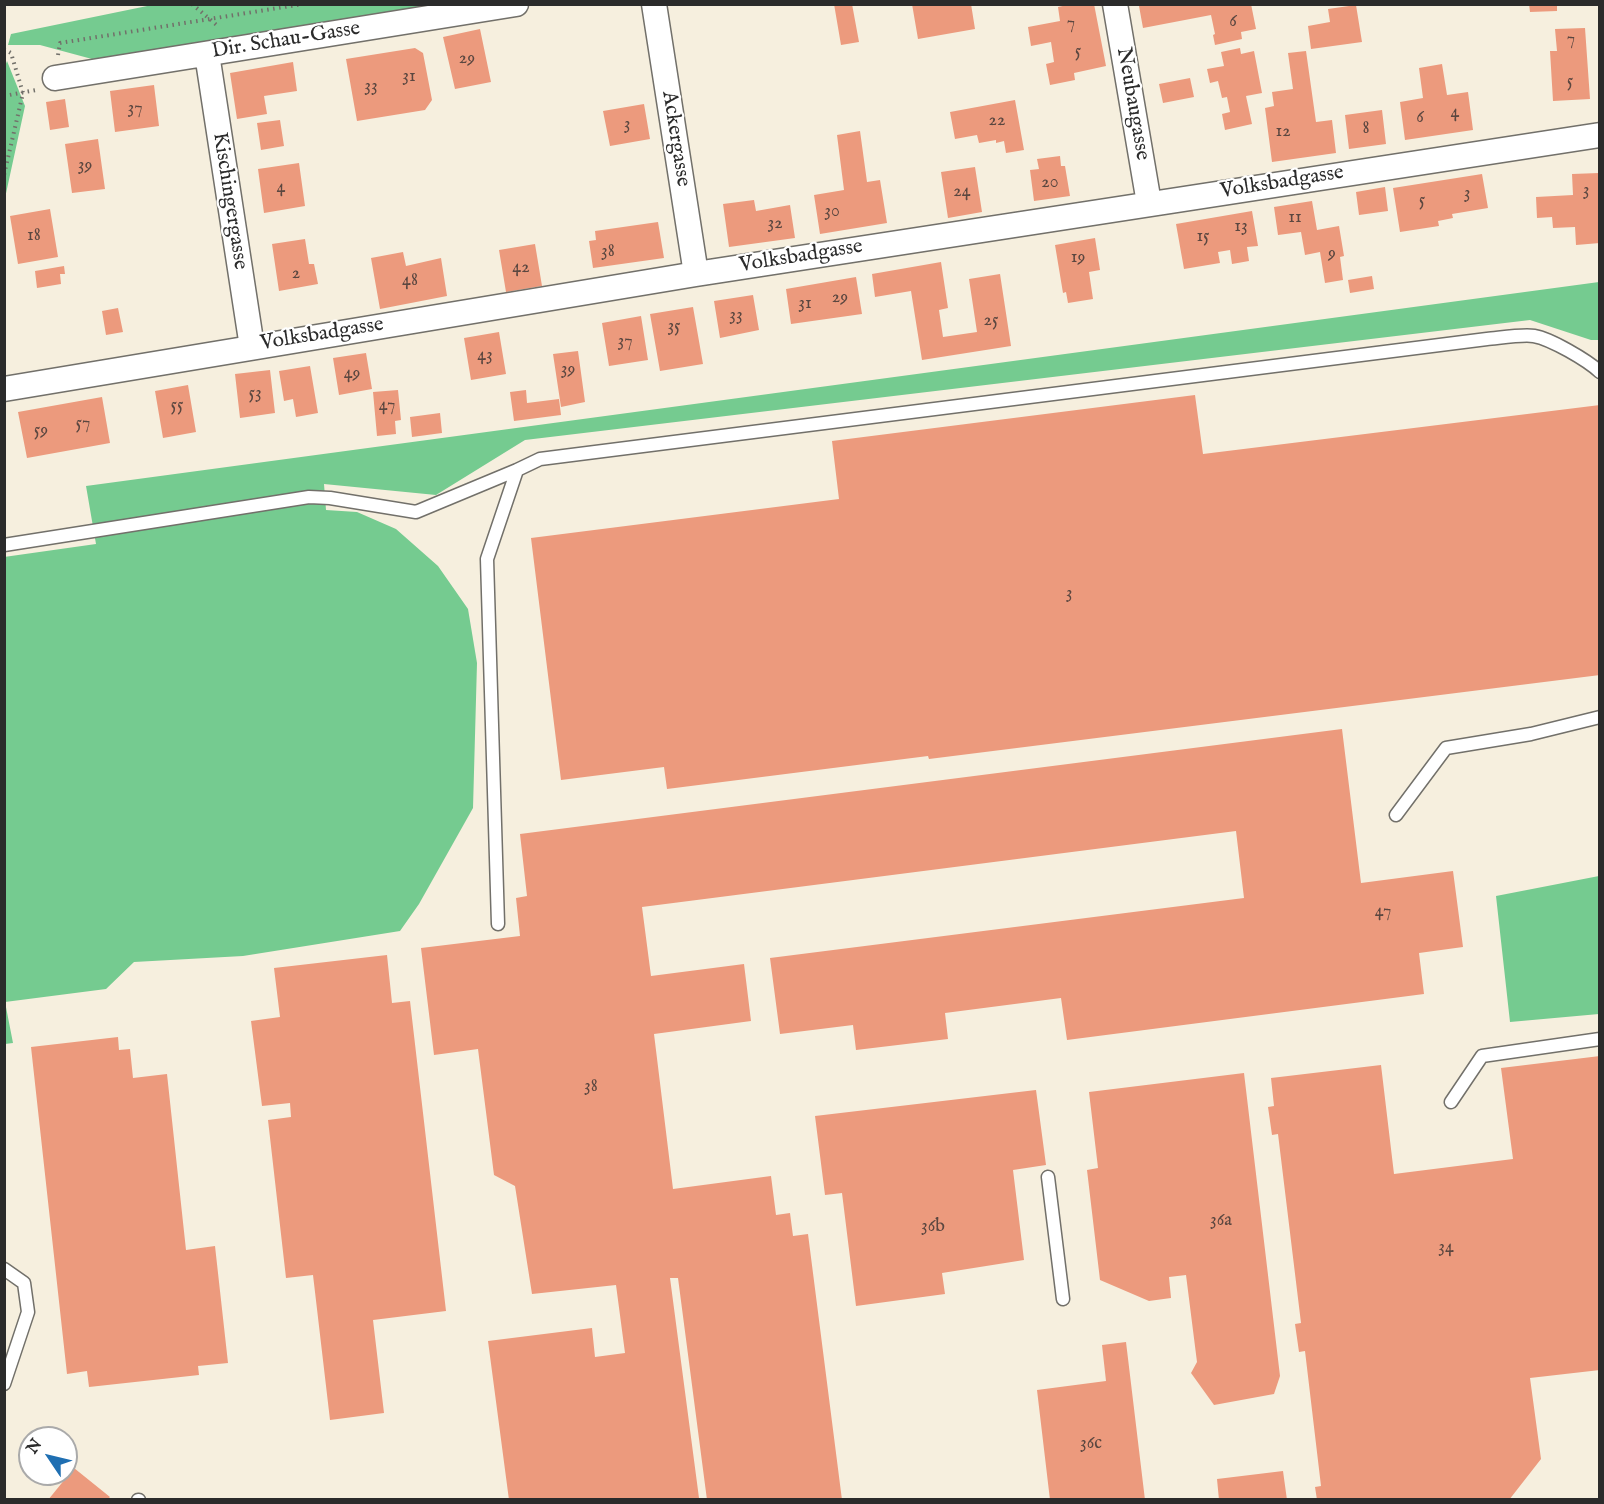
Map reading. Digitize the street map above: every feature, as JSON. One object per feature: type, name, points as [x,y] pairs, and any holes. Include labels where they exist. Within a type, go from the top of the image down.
[{"type":"street","name":"Dir. Schau-Gasse","points":[[55,78],[516,4]]},
{"type":"street","name":"Ackergasse","points":[[654,4],[696,274]]},
{"type":"street","name":"Neubaugasse","points":[[1115,4],[1149,203]]},
{"type":"street","name":"Kischingergasse","points":[[207,54],[252,347]]},
{"type":"street","name":"Volksbadgasse","points":[[4,389],[696,274],[1599,135]]},
{"type":"lane","points":[[4,545],[309,497],[330,498],[416,512],[540,459],[1486,339],[1534,336],[1560,346],[1592,365],[1599,372]]},
{"type":"lane","points":[[498,924],[487,559],[517,470]]},
{"type":"lane","points":[[1396,815],[1446,748],[1531,734],[1599,717]]},
{"type":"lane","points":[[1451,1102],[1482,1056],[1599,1039]]},
{"type":"lane","points":[[1048,1177],[1063,1299]]},
{"type":"lane","points":[[4,1269],[24,1283],[28,1312],[4,1384]]},
{"type":"path","points":[[4,96],[42,89],[55,78],[60,43],[303,4]]},
{"type":"path","points":[[4,49],[11,53],[23,93],[4,175]]},
{"type":"green space","points":[[152,5],[448,5],[92,59],[40,45],[8,45],[11,34]]},
{"type":"green space","points":[[7,61],[25,106],[5,198],[4,69]]},
{"type":"green space","points":[[1599,282],[1599,340],[1591,340],[1530,320],[525,440],[436,495],[324,484],[326,510],[357,512],[396,529],[438,566],[468,609],[477,663],[473,808],[419,904],[400,931],[243,956],[134,962],[106,989],[5,1002],[13,1043],[5,1044],[4,557],[96,544],[86,486]]},
{"type":"green space","points":[[1599,876],[1599,1014],[1510,1022],[1496,896]]},
{"type":"building","points":[[834,4],[852,4],[859,42],[841,45]]},
{"type":"building","points":[[912,4],[971,4],[975,29],[918,39]]},
{"type":"building","points":[[1072,4],[1094,4],[1106,66],[1074,73],[1075,80],[1050,85],[1046,64],[1054,62],[1051,42],[1031,46],[1028,27],[1060,21],[1058,7]]},
{"type":"building","points":[[1146,4],[1251,4],[1256,29],[1241,32],[1242,39],[1215,45],[1211,15],[1143,28],[1139,6]]},
{"type":"building","points":[[1529,4],[1557,4],[1557,11],[1530,12]]},
{"type":"building","points":[[1356,5],[1362,42],[1311,49],[1308,26],[1330,22],[1328,9]]},
{"type":"building","points":[[1585,28],[1590,99],[1553,101],[1550,51],[1557,51],[1555,29]]},
{"type":"building","points":[[480,29],[491,82],[455,89],[443,37]]},
{"type":"building","points":[[415,48],[423,53],[432,100],[425,110],[357,121],[346,59]]},
{"type":"building","points":[[1240,48],[1241,54],[1254,51],[1262,93],[1246,96],[1252,124],[1225,130],[1222,114],[1230,112],[1227,97],[1222,98],[1218,81],[1210,83],[1207,69],[1224,66],[1221,52]]},
{"type":"building","points":[[1306,51],[1316,122],[1332,120],[1336,153],[1272,162],[1265,108],[1274,106],[1272,92],[1293,89],[1288,53]]},
{"type":"building","points":[[293,62],[297,91],[264,96],[267,114],[237,119],[230,73]]},
{"type":"building","points":[[1442,64],[1447,95],[1468,92],[1473,130],[1405,140],[1400,102],[1423,98],[1419,68]]},
{"type":"building","points":[[1190,78],[1194,97],[1163,103],[1159,84]]},
{"type":"building","points":[[154,85],[159,126],[115,132],[110,91]]},
{"type":"building","points":[[65,99],[69,127],[50,130],[46,102]]},
{"type":"building","points":[[1015,100],[1024,150],[1006,153],[1004,141],[979,143],[977,135],[955,139],[950,112]]},
{"type":"building","points":[[644,104],[650,139],[610,146],[603,111]]},
{"type":"building","points":[[1382,110],[1386,144],[1349,149],[1345,115]]},
{"type":"building","points":[[280,120],[284,146],[261,150],[257,123]]},
{"type":"building","points":[[860,131],[867,182],[880,180],[887,223],[820,234],[814,195],[844,190],[837,135]]},
{"type":"building","points":[[98,139],[105,189],[72,193],[65,144]]},
{"type":"building","points":[[1060,156],[1061,166],[1065,166],[1070,196],[1034,201],[1030,170],[1039,169],[1037,159]]},
{"type":"building","points":[[299,163],[305,206],[264,213],[258,169]]},
{"type":"building","points":[[975,167],[982,212],[948,218],[941,172]]},
{"type":"building","points":[[1599,173],[1600,243],[1576,245],[1575,227],[1553,228],[1552,217],[1537,218],[1536,197],[1573,195],[1572,174]]},
{"type":"building","points":[[1482,174],[1488,208],[1452,214],[1453,218],[1438,221],[1439,226],[1400,232],[1393,188]]},
{"type":"building","points":[[1385,187],[1388,211],[1359,215],[1356,192]]},
{"type":"building","points":[[754,200],[756,211],[790,205],[795,238],[729,247],[723,204]]},
{"type":"building","points":[[1312,201],[1317,230],[1339,226],[1344,256],[1340,257],[1343,280],[1325,283],[1320,252],[1305,255],[1301,232],[1278,235],[1274,207]]},
{"type":"building","points":[[50,209],[58,257],[18,264],[10,216]]},
{"type":"building","points":[[1252,211],[1258,246],[1247,247],[1249,261],[1232,264],[1230,250],[1218,252],[1220,263],[1184,269],[1176,224]]},
{"type":"building","points":[[658,222],[664,258],[593,268],[589,241],[596,240],[595,231]]},
{"type":"building","points":[[1095,238],[1100,270],[1089,272],[1093,299],[1068,303],[1066,292],[1063,293],[1055,245]]},
{"type":"building","points":[[305,239],[309,264],[314,264],[318,284],[279,291],[272,244]]},
{"type":"building","points":[[535,244],[542,286],[506,292],[499,250]]},
{"type":"building","points":[[403,252],[406,266],[441,258],[447,296],[380,309],[371,258]]},
{"type":"building","points":[[941,262],[948,308],[939,310],[943,337],[977,332],[969,279],[1000,274],[1011,346],[922,360],[911,291],[875,297],[872,274]]},
{"type":"building","points":[[64,266],[65,274],[60,274],[61,284],[37,288],[35,271]]},
{"type":"building","points":[[1372,276],[1374,289],[1350,293],[1348,280]]},
{"type":"building","points":[[856,277],[862,314],[791,324],[786,289]]},
{"type":"building","points":[[753,295],[759,330],[720,338],[714,301]]},
{"type":"building","points":[[693,307],[703,364],[660,371],[650,314]]},
{"type":"building","points":[[118,308],[123,332],[106,335],[102,311]]},
{"type":"building","points":[[641,316],[648,360],[609,366],[602,323]]},
{"type":"building","points":[[499,332],[506,374],[471,380],[464,338]]},
{"type":"building","points":[[578,351],[585,402],[561,407],[553,354]]},
{"type":"building","points":[[366,353],[372,389],[339,395],[333,358]]},
{"type":"building","points":[[310,366],[318,413],[296,417],[293,399],[284,401],[279,371]]},
{"type":"building","points":[[270,370],[275,413],[240,418],[235,374]]},
{"type":"building","points":[[188,385],[196,432],[163,438],[155,391]]},
{"type":"building","points":[[398,390],[401,420],[395,421],[396,434],[377,436],[373,392]]},
{"type":"building","points":[[526,390],[527,403],[559,399],[561,415],[514,421],[510,392]]},
{"type":"building","points":[[1195,395],[1203,454],[1600,405],[1600,675],[929,759],[928,756],[667,789],[664,767],[561,780],[531,538],[839,499],[832,441]]},
{"type":"building","points":[[102,397],[110,443],[27,458],[18,412]]},
{"type":"building","points":[[440,413],[442,433],[412,437],[410,417]]},
{"type":"building","points":[[1342,729],[1361,883],[1453,871],[1463,947],[1419,953],[1424,994],[1067,1040],[1061,998],[945,1013],[948,1039],[856,1050],[853,1025],[780,1034],[770,958],[1244,898],[1236,831],[642,907],[651,976],[744,964],[751,1021],[654,1034],[673,1189],[771,1176],[776,1215],[790,1213],[793,1236],[808,1234],[842,1500],[707,1500],[678,1278],[670,1278],[699,1498],[509,1500],[488,1341],[592,1328],[595,1357],[625,1353],[616,1285],[532,1294],[515,1186],[494,1175],[478,1049],[434,1055],[421,948],[520,936],[516,898],[527,896],[520,834]]},
{"type":"building","points":[[387,955],[392,1003],[410,1001],[446,1311],[373,1320],[384,1413],[330,1420],[313,1275],[286,1278],[268,1120],[291,1117],[290,1103],[262,1106],[251,1021],[280,1017],[274,968]]},
{"type":"building","points":[[118,1037],[119,1050],[130,1049],[133,1078],[167,1074],[186,1250],[215,1246],[228,1363],[198,1366],[199,1375],[89,1387],[87,1371],[67,1374],[31,1047]]},
{"type":"building","points":[[1600,1056],[1600,1370],[1530,1378],[1541,1459],[1509,1500],[1317,1500],[1315,1487],[1321,1486],[1305,1351],[1299,1352],[1295,1324],[1301,1323],[1278,1134],[1272,1135],[1268,1107],[1274,1106],[1271,1078],[1381,1065],[1394,1174],[1513,1159],[1501,1068]]},
{"type":"building","points":[[1244,1073],[1280,1376],[1274,1394],[1214,1405],[1191,1373],[1197,1362],[1186,1275],[1169,1277],[1171,1298],[1149,1301],[1100,1280],[1087,1170],[1098,1168],[1089,1092]]},
{"type":"building","points":[[1036,1090],[1046,1165],[1013,1170],[1024,1260],[942,1273],[945,1294],[856,1306],[842,1193],[825,1195],[815,1116]]},
{"type":"building","points":[[1126,1342],[1145,1500],[1050,1500],[1037,1390],[1106,1381],[1102,1345]]},
{"type":"building","points":[[78,1471],[110,1497],[107,1500],[48,1500],[59,1486],[78,1486]]},
{"type":"building","points":[[1283,1471],[1287,1500],[1219,1500],[1217,1479]]}]
